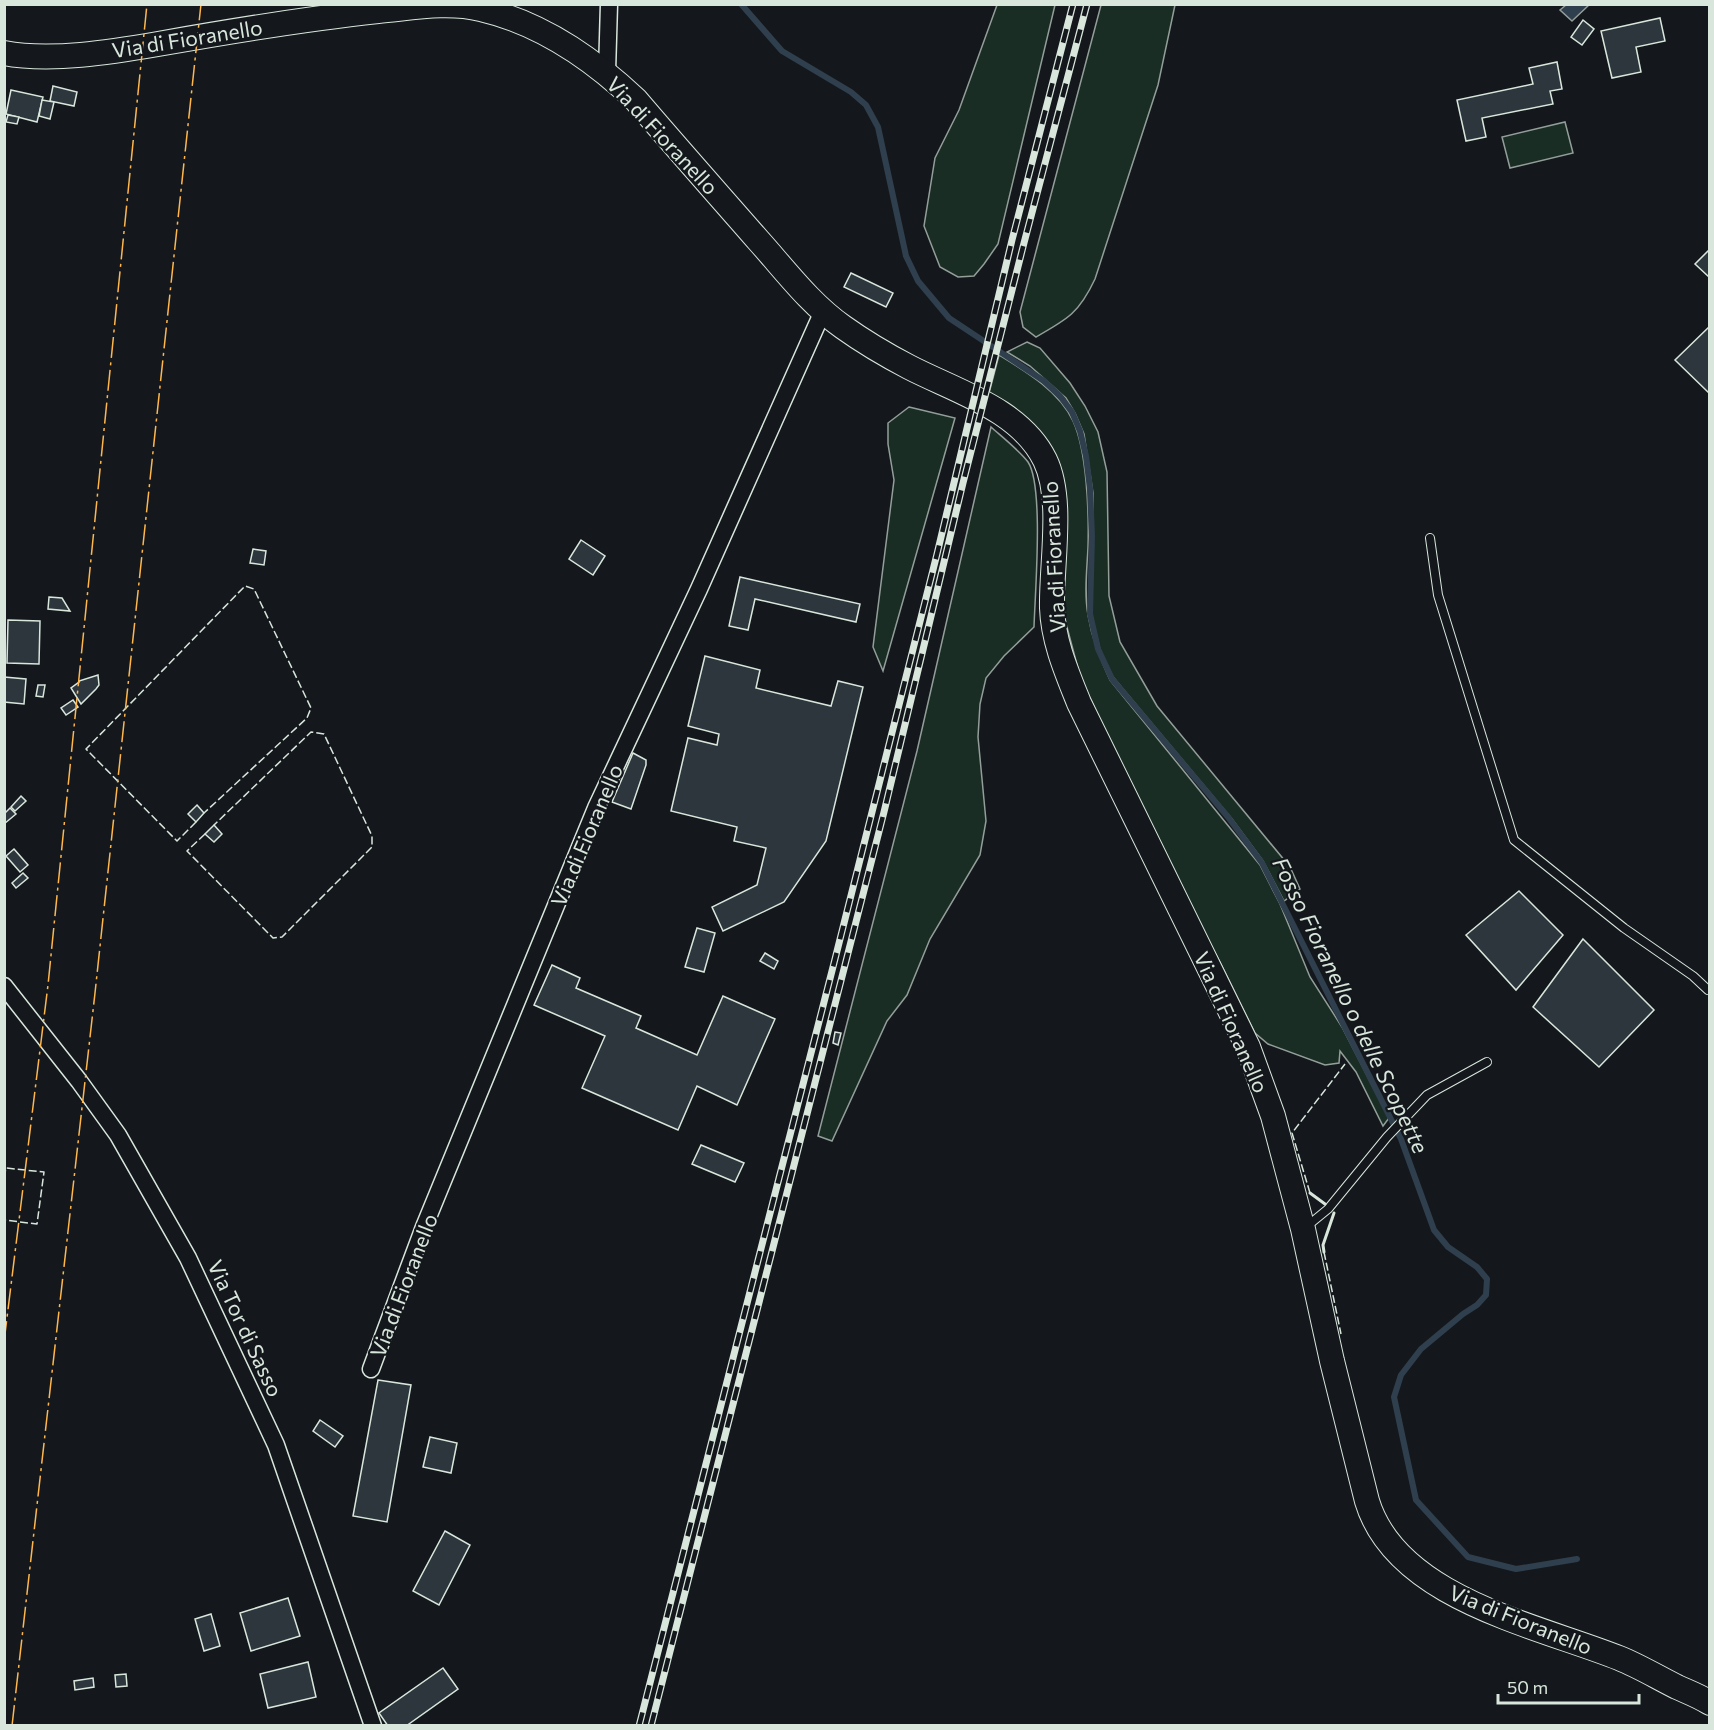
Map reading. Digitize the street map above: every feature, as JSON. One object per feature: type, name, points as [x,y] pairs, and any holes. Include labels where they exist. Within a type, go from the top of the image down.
[{"type":"street","points":[[607,72],[609,4]]},
{"type":"street","name":"Via di Fioranello","points":[[4,53],[48,57],[131,48],[331,16],[444,5],[481,9],[521,21],[548,34],[607,72],[636,100],[808,296],[840,325],[883,354],[1003,414],[1028,436],[1045,460],[1052,484],[1055,525],[1053,624],[1065,668],[1084,714],[1248,1047],[1273,1116],[1303,1229],[1332,1361],[1367,1501],[1375,1522],[1395,1551],[1436,1583],[1460,1596],[1510,1618],[1632,1663],[1710,1703]]},
{"type":"street","name":"Via di Fioranello","points":[[371,1369],[424,1227],[596,808],[699,588],[823,311]]},
{"type":"street","name":"Via Tor di Sasso","points":[[4,986],[79,1081],[118,1136],[188,1258],[276,1445],[373,1725]]},
{"type":"lane","points":[[1430,538],[1438,595],[1514,840],[1624,928],[1693,976],[1708,990]]},
{"type":"lane","points":[[1303,1229],[1328,1209],[1388,1137],[1427,1095],[1487,1062]]},
{"type":"green space","points":[[997,5],[1055,5],[998,244],[974,276],[958,277],[940,267],[924,226],[935,158],[959,110]]},
{"type":"green space","points":[[1101,5],[1175,5],[1158,85],[1095,279],[1084,300],[1072,314],[1036,337],[1023,327],[1020,312]]},
{"type":"green space","points":[[1565,122],[1573,153],[1510,168],[1502,137]]},
{"type":"green space","points":[[1027,342],[1040,348],[1070,383],[1098,432],[1107,472],[1109,596],[1120,642],[1157,706],[1290,867],[1300,889],[1284,901],[1263,861],[1232,819],[1113,677],[1100,650],[1092,616],[1093,493],[1084,434],[1066,398],[1030,366],[1007,352]]},
{"type":"green space","points":[[999,355],[1030,375],[1059,400],[1067,410],[1078,434],[1087,500],[1087,607],[1094,640],[1110,680],[1260,865],[1280,904],[1310,977],[1342,1027],[1389,1118],[1383,1126],[1356,1072],[1340,1051],[1339,1063],[1325,1065],[1268,1044],[1255,1033],[1220,962],[1161,853],[1080,676],[1064,616],[1062,492],[988,397]]},
{"type":"green space","points":[[909,407],[955,418],[883,671],[873,647],[894,480],[888,444],[888,423]]},
{"type":"green space","points":[[991,427],[1025,458],[1033,475],[1037,516],[1034,627],[1004,656],[986,678],[980,704],[978,737],[986,821],[980,855],[930,939],[907,995],[887,1021],[832,1141],[818,1136],[917,751]]},
{"type":"water","points":[[1566,5],[1589,5],[1572,21],[1560,10]]},
{"type":"building","points":[[1660,18],[1665,41],[1636,47],[1641,72],[1612,78],[1601,31]]},
{"type":"building","points":[[1583,20],[1594,29],[1582,45],[1571,37]]},
{"type":"building","points":[[1557,62],[1562,89],[1550,91],[1553,104],[1482,118],[1486,137],[1466,141],[1457,100],[1533,84],[1529,68]]},
{"type":"building","points":[[53,86],[77,92],[74,106],[50,101]]},
{"type":"building","points":[[11,90],[43,97],[37,122],[6,114]]},
{"type":"building","points":[[42,100],[54,102],[50,119],[39,116]]},
{"type":"building","points":[[8,115],[19,117],[17,124],[6,122]]},
{"type":"building","points":[[1709,250],[1710,276],[1709,277],[1695,264]]},
{"type":"building","points":[[851,273],[893,293],[886,307],[844,287]]},
{"type":"building","points":[[1710,326],[1710,394],[1675,360]]},
{"type":"building","points":[[581,540],[605,556],[593,575],[569,559]]},
{"type":"building","points":[[253,549],[266,551],[264,565],[250,563]]},
{"type":"building","points":[[740,577],[860,604],[856,622],[755,599],[748,630],[729,626]]},
{"type":"building","points":[[49,597],[62,598],[70,611],[48,609]]},
{"type":"building","points":[[8,620],[40,621],[39,664],[7,663]]},
{"type":"building","points":[[705,656],[760,670],[756,688],[831,706],[838,681],[863,687],[826,841],[784,902],[723,931],[712,907],[757,885],[766,848],[734,841],[737,827],[671,811],[688,738],[717,745],[719,734],[688,726]]},
{"type":"building","points":[[98,675],[99,685],[81,704],[71,688],[79,681]]},
{"type":"building","points":[[4,677],[26,679],[24,704],[4,702]]},
{"type":"building","points":[[38,685],[45,685],[43,697],[36,696]]},
{"type":"building","points":[[73,700],[78,707],[66,715],[61,708]]},
{"type":"building","points":[[633,753],[646,760],[646,765],[631,809],[612,802]]},
{"type":"building","points":[[21,796],[26,801],[15,811],[11,807]]},
{"type":"building","points":[[197,805],[204,813],[196,822],[188,814]]},
{"type":"building","points":[[10,808],[16,814],[4,824],[4,814]]},
{"type":"building","points":[[214,825],[222,834],[214,842],[205,834]]},
{"type":"building","points":[[14,849],[28,865],[20,872],[6,856]]},
{"type":"building","points":[[23,873],[28,878],[16,888],[12,883]]},
{"type":"building","points":[[1519,891],[1563,935],[1516,990],[1466,935]]},
{"type":"building","points":[[697,928],[715,933],[704,972],[685,967]]},
{"type":"building","points":[[1583,939],[1654,1010],[1599,1067],[1533,1007]]},
{"type":"building","points":[[765,953],[778,961],[774,969],[760,961]]},
{"type":"building","points":[[552,965],[580,978],[576,988],[641,1016],[636,1028],[697,1055],[723,996],[775,1019],[737,1105],[697,1086],[678,1130],[582,1088],[605,1036],[534,1005]]},
{"type":"building","points":[[835,1032],[841,1033],[838,1045],[833,1043]]},
{"type":"building","points":[[701,1145],[744,1163],[735,1182],[692,1164]]},
{"type":"building","points":[[378,1380],[411,1385],[387,1522],[353,1516]]},
{"type":"building","points":[[320,1420],[343,1436],[335,1447],[313,1431]]},
{"type":"building","points":[[430,1437],[457,1443],[451,1473],[423,1467]]},
{"type":"building","points":[[445,1531],[470,1545],[439,1605],[413,1591]]},
{"type":"building","points":[[288,1598],[300,1636],[251,1651],[240,1613]]},
{"type":"building","points":[[211,1614],[220,1646],[204,1651],[195,1619]]},
{"type":"building","points":[[308,1662],[316,1697],[268,1708],[260,1674]]},
{"type":"building","points":[[443,1668],[458,1689],[406,1726],[388,1726],[379,1713]]},
{"type":"building","points":[[126,1674],[127,1686],[116,1687],[115,1675]]},
{"type":"building","points":[[93,1678],[94,1687],[75,1690],[74,1681]]},
{"type":"waterway","name":"Fosso Fioranello o delle Scopette","points":[[741,4],[782,51],[851,92],[866,105],[878,127],[906,256],[918,281],[949,318],[1044,381],[1060,396],[1072,412],[1080,431],[1086,456],[1090,488],[1092,536],[1090,614],[1098,649],[1112,679],[1228,817],[1262,863],[1401,1139],[1434,1230],[1448,1247],[1477,1267],[1487,1279],[1486,1295],[1477,1305],[1421,1349],[1401,1375],[1394,1397],[1416,1500],[1468,1557],[1516,1569],[1577,1559]]},
{"type":"railway","points":[[639,1726],[834,963],[937,554],[1012,240],[1073,4]]},
{"type":"railway","points":[[651,1726],[884,812],[963,483],[1087,4]]},
{"type":"fence","points":[[196,822],[177,841],[86,749],[245,586],[254,589],[311,708],[307,718],[204,813]]},
{"type":"fence","points":[[205,834],[187,851],[273,938],[282,937],[372,847],[372,836],[324,734],[311,732],[214,825]]},
{"type":"fence","points":[[1310,1193],[1292,1133],[1345,1064]]},
{"type":"fence","points":[[4,1178],[6,1168],[44,1172],[37,1224],[4,1220]]},
{"type":"fence","points":[[1324,1252],[1341,1334]]},
{"type":"wall","points":[[1310,1193],[1325,1204]]},
{"type":"wall","points":[[1324,1252],[1323,1245],[1334,1213]]},
{"type":"power","points":[[4,1342],[48,985],[147,4]]},
{"type":"power","points":[[12,1726],[95,993],[201,4]]}]
